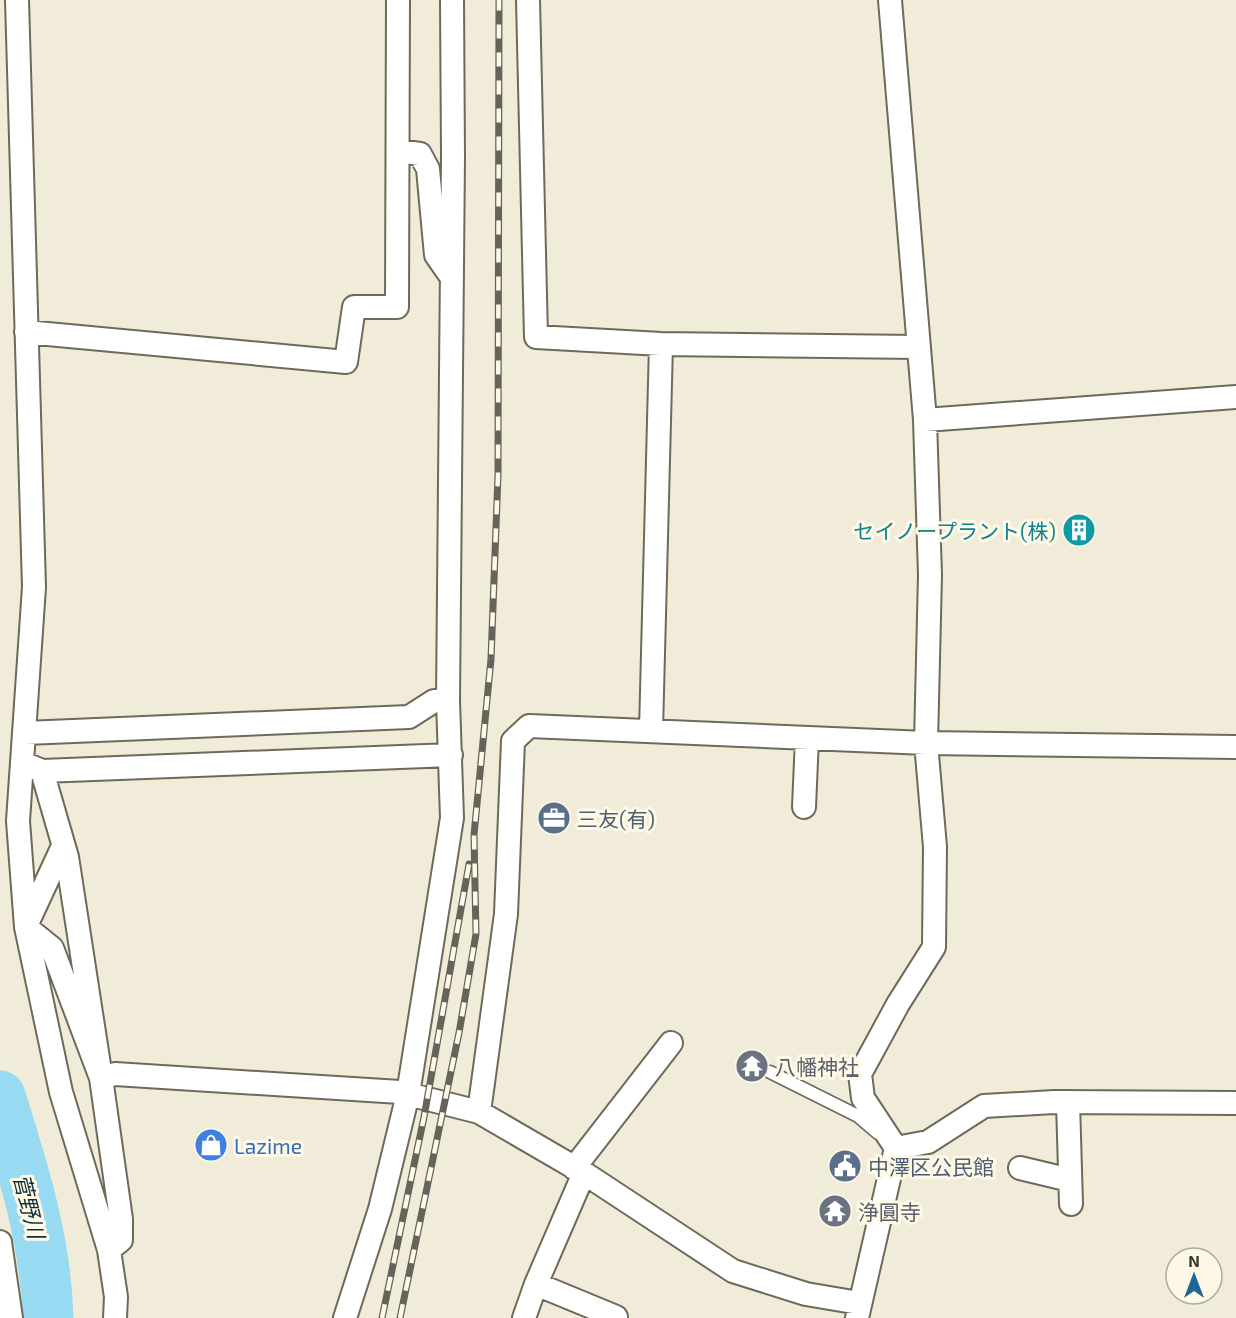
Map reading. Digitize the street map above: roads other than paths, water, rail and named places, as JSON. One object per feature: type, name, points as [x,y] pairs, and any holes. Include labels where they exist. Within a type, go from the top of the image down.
[{"type":"street","points":[[17,0],[11,160],[26,332],[34,587],[25,733],[32,767],[67,857],[121,1219],[121,1240],[109,1250]]},
{"type":"street","points":[[26,332],[346,362],[354,307],[397,307],[398,0]]},
{"type":"street","points":[[345,1318],[380,1209],[408,1094],[452,818],[448,701],[452,0]]},
{"type":"street","points":[[528,0],[536,337],[661,344],[919,347]]},
{"type":"street","points":[[101,1078],[115,1074],[408,1094],[479,1112],[579,1171],[732,1271],[858,1311],[896,1148],[863,1098],[860,1074],[898,1004],[934,947],[935,847],[926,743],[930,575],[925,420],[890,0]]},
{"type":"street","points":[[398,151],[420,154],[428,169],[436,255],[452,278]]},
{"type":"street","points":[[651,731],[661,344]]},
{"type":"street","points":[[925,420],[1236,397]]},
{"type":"street","points":[[25,733],[409,717],[434,701],[448,701]]},
{"type":"street","points":[[479,1112],[506,914],[513,741],[529,726],[926,743],[1236,747]]},
{"type":"street","points":[[804,807],[807,738]]},
{"type":"street","points":[[32,767],[451,755]]},
{"type":"street","points":[[32,767],[18,821],[26,927],[61,1092],[109,1250],[116,1297],[115,1318]]},
{"type":"street","points":[[26,927],[63,846]]},
{"type":"street","points":[[26,927],[52,948],[101,1078]]},
{"type":"street","points":[[524,1318],[579,1171],[671,1043]]},
{"type":"street","points":[[896,1148],[928,1142],[984,1106],[1068,1102],[1236,1103]]},
{"type":"street","points":[[1068,1102],[1071,1204]]},
{"type":"street","points":[[1020,1168],[1070,1180]]},
{"type":"street","points":[[0,1242],[7,1314]]},
{"type":"street","points":[[536,1284],[616,1317]]},
{"type":"lane","points":[[770,1072],[858,1116],[896,1148]]},
{"type":"waterway","name":"菅野川","points":[[0,1096],[25,1178],[38,1233],[48,1318]]},
{"type":"railway","points":[[400,1318],[459,1033],[476,934],[474,835],[491,659],[498,475],[499,0]]},
{"type":"railway","points":[[382,1318],[424,1117],[469,864]]},
{"type":"place","name":"セイノープラント(株)","points":[[1079,530]]},
{"type":"place","name":"三友(有)","points":[[554,818]]},
{"type":"place","name":"八幡神社","points":[[752,1066]]},
{"type":"place","name":"Lazime","points":[[211,1145]]},
{"type":"place","name":"中澤区公民館","points":[[845,1166]]},
{"type":"place","name":"浄圓寺","points":[[835,1211]]}]
